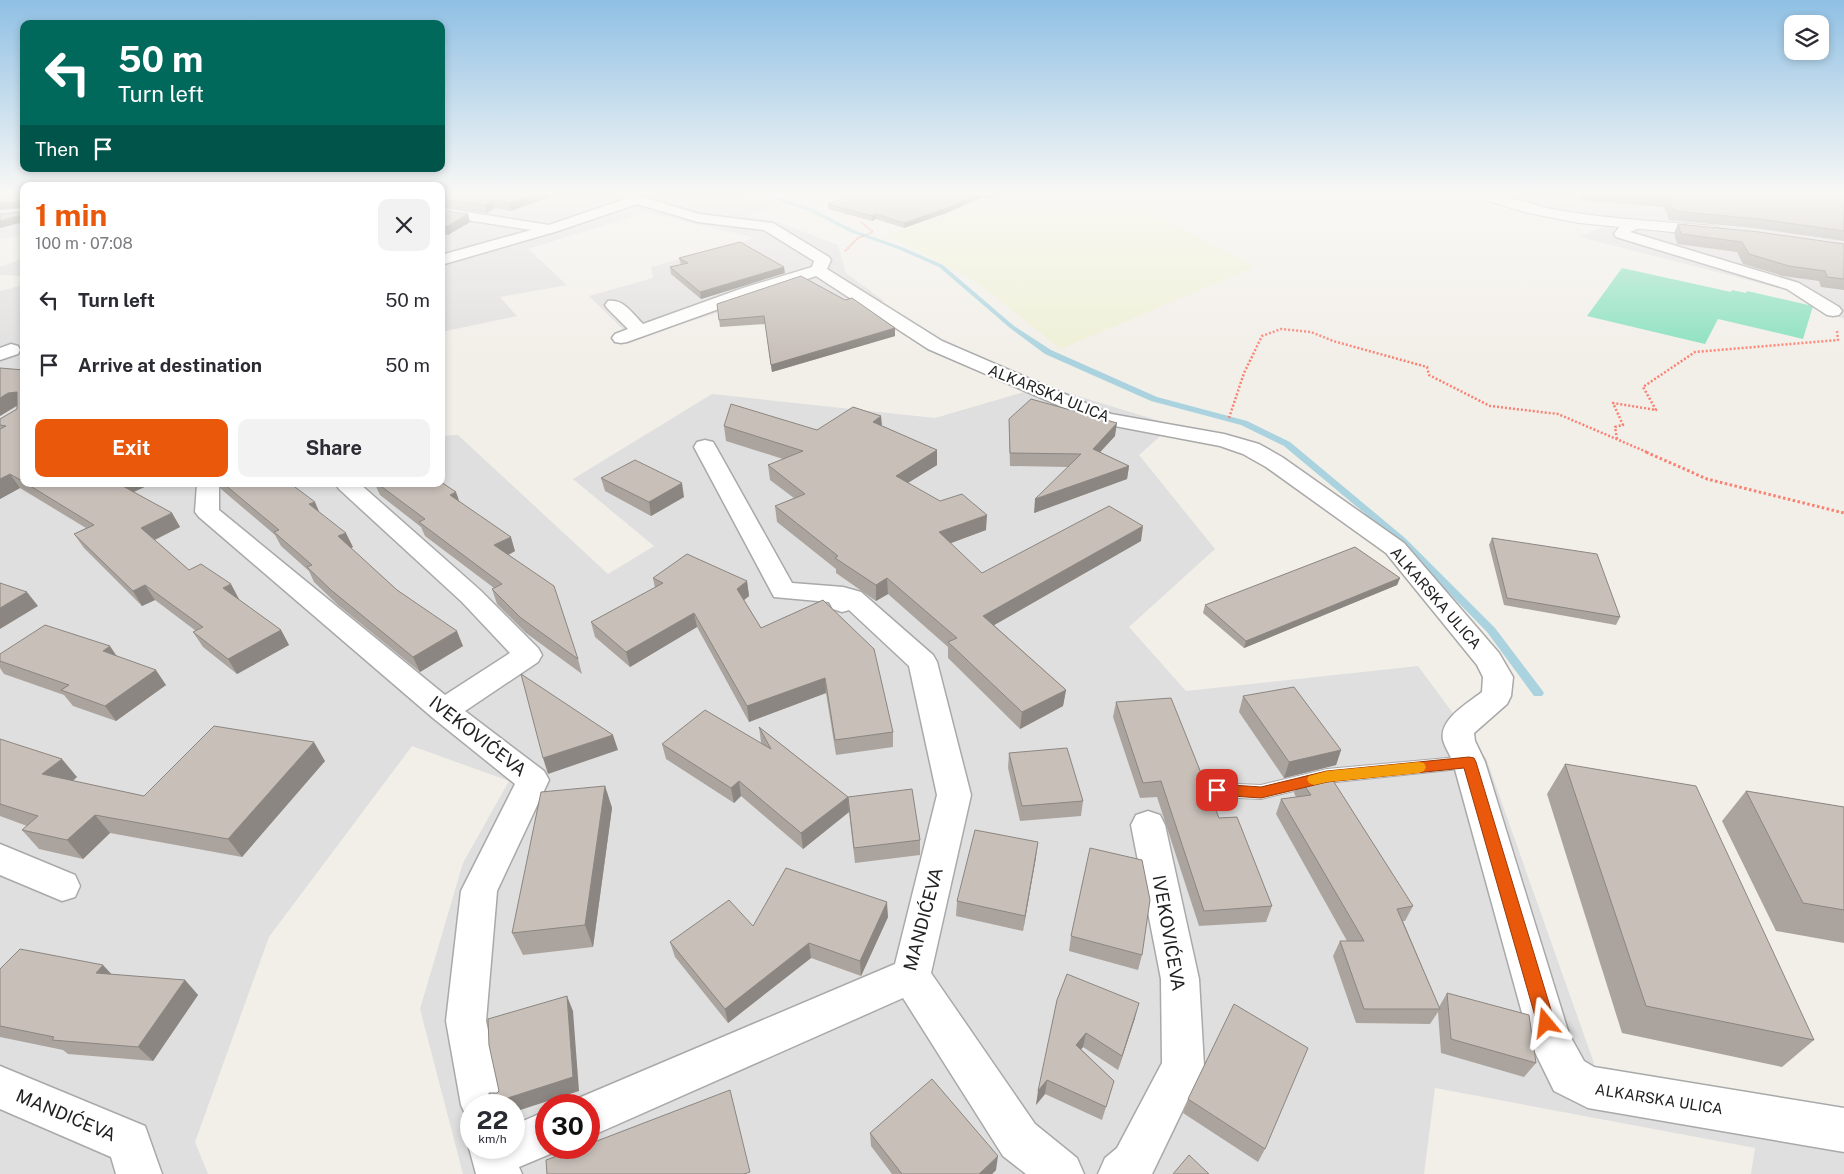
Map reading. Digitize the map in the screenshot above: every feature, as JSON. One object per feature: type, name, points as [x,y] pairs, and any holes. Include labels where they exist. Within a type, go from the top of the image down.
[{"type":"street","points":[[445,259],[481,249]]},
{"type":"street","points":[[621,338],[749,292],[818,270],[823,260],[805,249]]},
{"type":"street","points":[[1670,249],[1793,286],[1833,311]]},
{"type":"street","name":"ALKARSKA ULICA","points":[[818,270],[935,345],[1106,419],[1224,440],[1251,448],[1274,462],[1395,548],[1490,660],[1498,677],[1496,696],[1458,729],[1459,741],[1469,762],[1551,1042],[1569,1076],[1588,1087],[1844,1130]]},
{"type":"street","points":[[614,305],[640,331]]},
{"type":"street","name":"MANDIĆEVA","points":[[600,1110],[911,976],[954,795],[923,662],[852,598],[842,603],[843,595],[783,591],[705,447]]},
{"type":"street","name":"IVEKOVIĆEVA","points":[[208,487],[207,512],[444,710],[533,780],[479,891],[466,1021],[481,1094]]},
{"type":"street","points":[[349,487],[471,596],[528,655],[444,710]]},
{"type":"street","name":"IVEKOVIĆEVA","points":[[1121,1174],[1133,1164],[1182,1066],[1180,979],[1148,825]]},
{"type":"street","points":[[0,859],[62,886]]},
{"type":"street","points":[[911,976],[1019,1140],[1061,1174]]},
{"type":"street","name":"MANDIĆEVA","points":[[0,1087],[129,1142],[140,1174]]},
{"type":"lane","points":[[1217,790],[1261,792],[1327,776],[1469,762]]},
{"type":"path","points":[[1617,440],[1615,427],[1623,425],[1613,403],[1656,410],[1643,388],[1695,352],[1838,340],[1833,311]]},
{"type":"path","points":[[1230,414],[1244,373],[1262,336],[1281,329],[1311,332],[1333,342],[1427,368],[1429,375],[1490,406],[1558,414],[1707,479],[1844,513]]},
{"type":"shaded area","points":[[445,249],[529,249],[567,285],[500,297],[517,316],[445,331]]},
{"type":"shaded area","points":[[716,249],[839,249],[846,273],[884,301],[852,305],[813,283],[633,339],[589,296],[653,278],[651,267]]},
{"type":"shaded area","points":[[1626,249],[1844,249],[1844,319],[1813,306],[1787,290]]},
{"type":"shaded area","points":[[20,260],[20,276],[0,275],[0,267]]},
{"type":"shaded area","points":[[20,286],[20,487],[445,487],[445,436],[458,435],[608,574],[654,546],[573,479],[712,394],[935,418],[1045,386],[1173,425],[1139,455],[1215,549],[1129,627],[1186,691],[1418,666],[1486,758],[1595,1066],[1844,1108],[1844,1174],[1751,1174],[1755,1148],[1435,1088],[1424,1174],[463,1174],[420,1009],[463,863],[509,781],[412,746],[269,937],[195,1142],[208,1174],[0,1174],[0,291]]},
{"type":"green space","points":[[913,249],[1220,249],[1254,267],[1061,349],[975,281]]},
{"type":"green space","points":[[1622,268],[1731,292],[1732,290],[1746,293],[1747,291],[1813,306],[1803,339],[1718,319],[1705,344],[1587,316]]},
{"type":"building","points":[[714,249],[752,249],[784,267],[700,292],[670,267],[688,263],[679,258]]},
{"type":"building","points":[[1746,249],[1844,249],[1844,279],[1827,277],[1825,271],[1789,266],[1749,254]]},
{"type":"building","points":[[801,276],[845,300],[852,298],[895,328],[771,365],[764,316],[719,320],[717,304]]},
{"type":"building","points":[[0,368],[20,370],[20,480],[10,474],[0,479],[0,429],[6,426],[0,425],[0,419],[17,409],[17,392],[8,393],[0,398]]},
{"type":"building","points":[[1031,399],[1117,423],[1093,449],[1129,466],[1035,499],[1081,454],[1010,453],[1009,419]]},
{"type":"building","points":[[731,404],[817,430],[853,407],[881,416],[873,422],[937,450],[896,476],[940,501],[962,494],[987,515],[939,532],[982,573],[1109,506],[1143,526],[983,616],[1066,690],[1022,712],[948,642],[957,638],[887,578],[876,585],[835,558],[838,556],[775,506],[805,494],[768,465],[803,451],[724,426]]},
{"type":"building","points":[[635,460],[682,483],[649,502],[601,478]]},
{"type":"building","points":[[445,485],[456,492],[450,495],[511,537],[494,545],[554,586],[578,659],[521,618],[492,589],[502,584],[419,522],[425,519],[382,487],[445,487]]},
{"type":"building","points":[[32,487],[124,487],[172,513],[141,528],[189,570],[201,564],[231,584],[223,588],[281,630],[228,659],[193,632],[203,627],[145,585],[133,591],[74,534],[94,525]]},
{"type":"building","points":[[228,487],[295,487],[315,502],[309,504],[346,533],[338,536],[397,590],[457,631],[413,657],[331,590],[307,567],[312,565],[274,532],[279,530]]},
{"type":"building","points":[[1492,538],[1597,554],[1620,617],[1507,598]]},
{"type":"building","points":[[1355,547],[1400,578],[1246,641],[1205,605]]},
{"type":"building","points":[[687,554],[747,581],[737,589],[761,628],[823,600],[874,649],[893,732],[835,740],[825,678],[747,706],[694,613],[626,652],[591,622],[663,583],[653,578]]},
{"type":"building","points":[[0,583],[27,592],[0,608]]},
{"type":"building","points":[[45,625],[110,646],[103,651],[156,670],[105,706],[61,690],[69,685],[0,661],[0,654]]},
{"type":"building","points":[[521,674],[613,735],[543,758]]},
{"type":"building","points":[[1294,687],[1341,750],[1289,762],[1243,696]]},
{"type":"building","points":[[1171,698],[1219,818],[1237,817],[1272,906],[1204,911],[1161,781],[1143,783],[1116,702]]},
{"type":"building","points":[[705,710],[771,749],[759,727],[848,797],[801,833],[739,781],[731,788],[662,744]]},
{"type":"building","points":[[214,726],[314,742],[228,839],[95,815],[67,840],[22,830],[38,816],[0,804],[0,739],[62,759],[42,774],[144,796]]},
{"type":"building","points":[[1067,748],[1083,801],[1022,806],[1009,753]]},
{"type":"building","points":[[1565,764],[1696,786],[1814,1040],[1646,1006]]},
{"type":"building","points":[[1327,771],[1413,906],[1397,909],[1440,1009],[1364,1009],[1340,941],[1364,941],[1281,799],[1311,795],[1299,778]]},
{"type":"building","points":[[605,786],[585,925],[512,933],[541,792]]},
{"type":"building","points":[[912,789],[920,840],[854,848],[848,797]]},
{"type":"building","points":[[1746,791],[1844,807],[1844,910],[1803,903]]},
{"type":"building","points":[[975,830],[1038,842],[1025,916],[957,901]]},
{"type":"building","points":[[1090,848],[1142,860],[1150,900],[1142,955],[1071,936]]},
{"type":"building","points":[[786,868],[887,902],[860,961],[809,943],[725,1009],[670,942],[729,900],[753,926]]},
{"type":"building","points":[[20,949],[103,965],[96,973],[185,980],[138,1047],[52,1040],[54,1037],[0,1026],[0,969]]},
{"type":"building","points":[[1067,974],[1139,1003],[1122,1056],[1086,1033],[1076,1045],[1114,1081],[1106,1107],[1047,1080],[1038,1091],[1057,1000]]},
{"type":"building","points":[[1447,993],[1529,1015],[1536,1063],[1451,1039]]},
{"type":"building","points":[[567,996],[573,1077],[520,1094],[489,1094],[499,1091],[489,1045],[488,1019]]},
{"type":"building","points":[[1234,1004],[1308,1048],[1265,1149],[1188,1099]]},
{"type":"building","points":[[932,1079],[998,1156],[979,1174],[902,1174],[870,1133]]},
{"type":"building","points":[[730,1090],[750,1172],[744,1174],[547,1174],[546,1160],[549,1159],[600,1159],[600,1140]]},
{"type":"building","points":[[1189,1155],[1209,1174],[1173,1174]]},
{"type":"waterway","points":[[902,249],[941,266],[1012,327],[1048,352],[1154,399],[1244,423],[1287,444],[1402,540],[1491,630],[1538,693]]},
{"type":"slow traffic","points":[[1314,779],[1327,776],[1419,767]]},
{"type":"route","points":[[1217,790],[1261,792],[1327,776],[1469,762],[1546,1023]]}]
